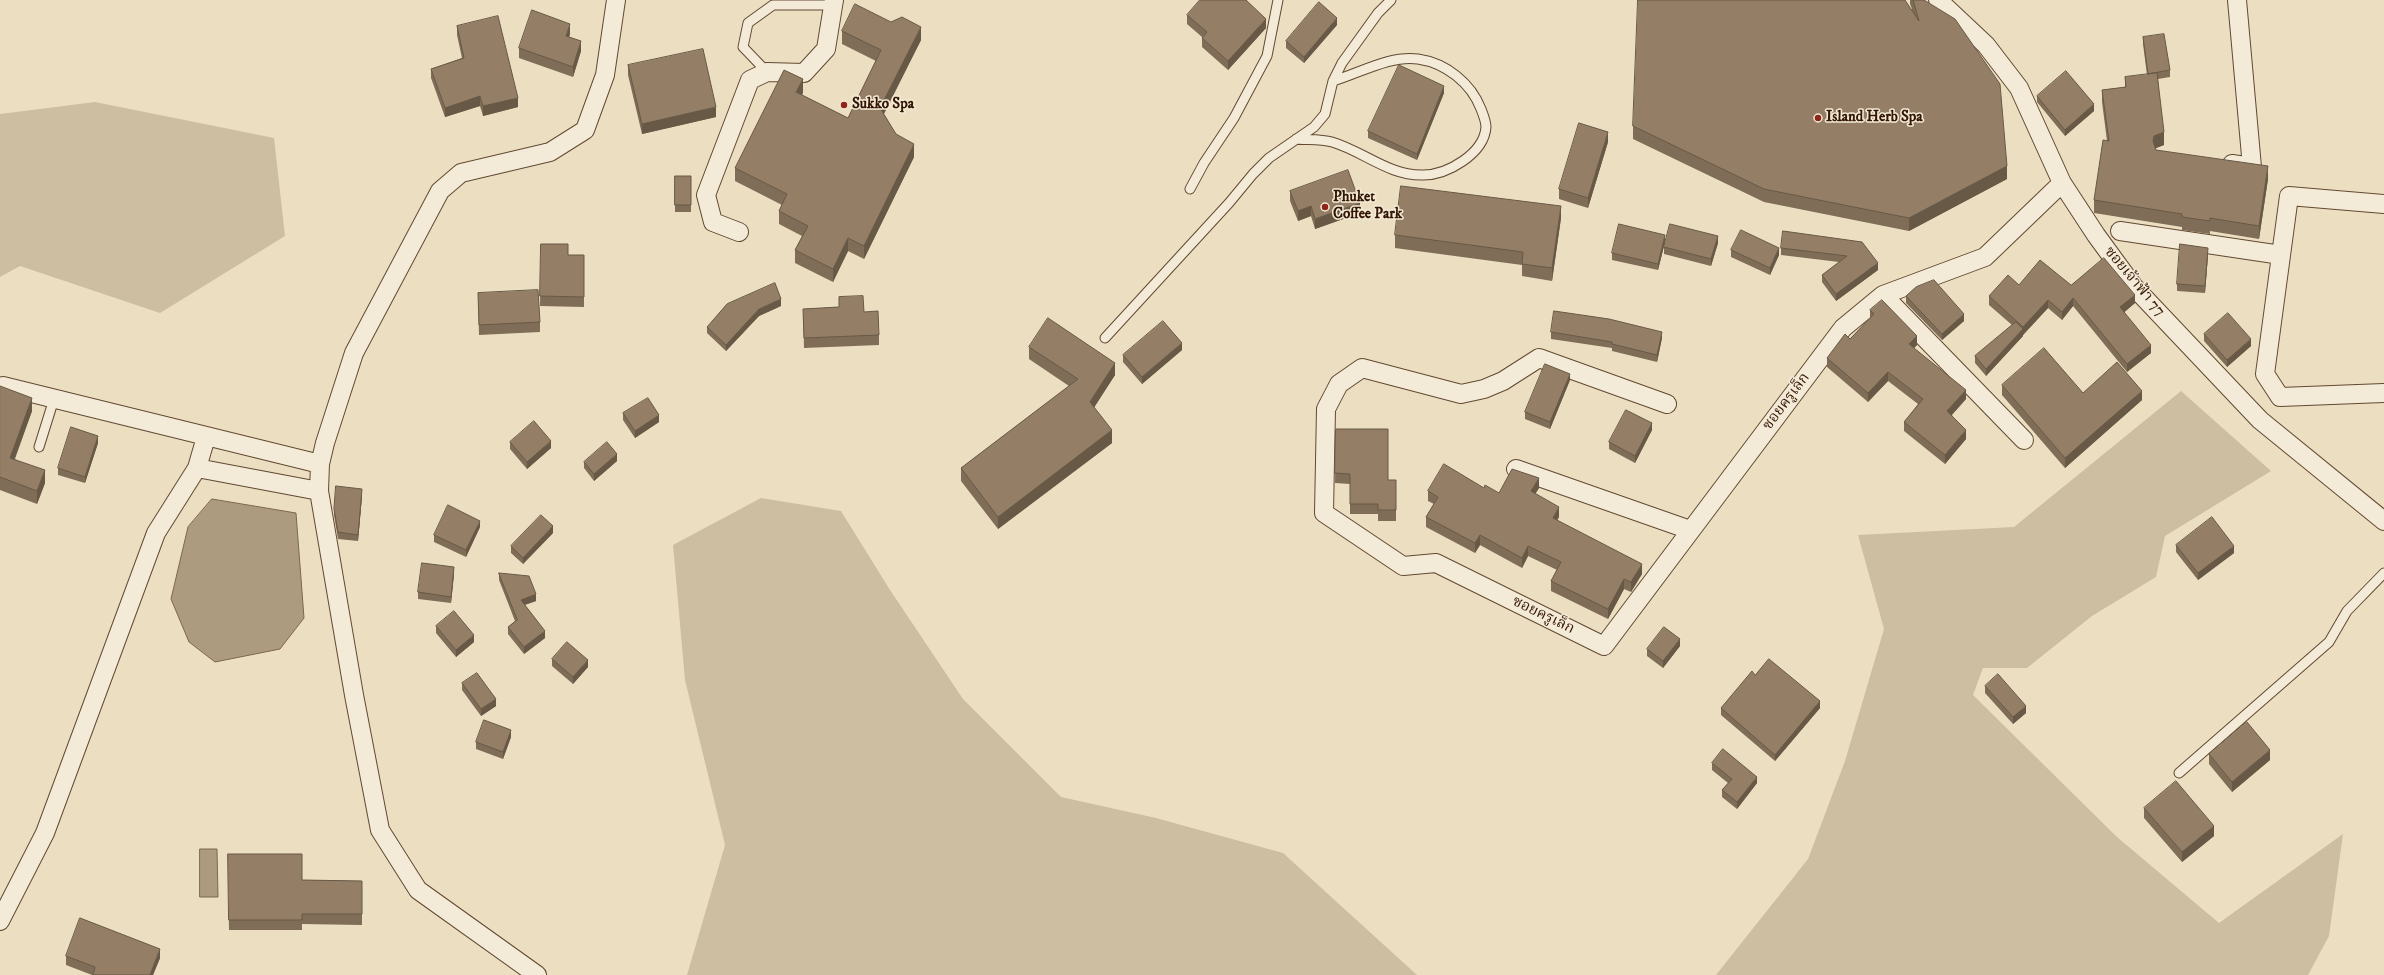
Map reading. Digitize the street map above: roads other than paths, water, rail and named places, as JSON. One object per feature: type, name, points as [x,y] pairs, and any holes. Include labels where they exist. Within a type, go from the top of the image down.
[{"type":"street","points":[[537,975],[418,890],[380,830],[354,695],[319,491],[320,464],[354,353],[440,191],[461,173],[550,152],[585,130],[605,75],[616,0]]},
{"type":"street","name":"ซอยเจ้าฟ้า 77","points":[[1938,0],[1986,45],[2019,88],[2062,183],[2096,235],[2134,287],[2260,420],[2384,521]]},
{"type":"street","points":[[2215,162],[2252,167],[2237,0]]},
{"type":"street","points":[[739,232],[713,222],[706,196],[750,80],[767,72],[804,73],[826,49],[834,2]]},
{"type":"street","name":"ซอยครูเล็ก","points":[[1667,404],[1539,358],[1503,381],[1484,389],[1461,394],[1362,368],[1338,384],[1326,409],[1324,513],[1403,566],[1436,563],[1604,646],[1843,328],[1883,295],[1986,257],[2062,183]]},
{"type":"street","points":[[2384,204],[2289,196],[2266,374],[2280,397],[2384,394]]},
{"type":"street","points":[[2120,231],[2281,255]]},
{"type":"street","points":[[1883,295],[2024,440]]},
{"type":"street","points":[[3,386],[320,464]]},
{"type":"street","points":[[0,922],[45,833],[156,533],[197,468],[206,437]]},
{"type":"street","points":[[197,468],[319,491]]},
{"type":"street","points":[[1516,469],[1690,530]]},
{"type":"lane","points":[[1190,189],[1204,162],[1234,118],[1267,56],[1278,0]]},
{"type":"lane","points":[[1105,338],[1269,158],[1314,127],[1325,114],[1333,81],[1346,56],[1378,13],[1392,0]]},
{"type":"lane","points":[[767,72],[743,47],[748,23],[773,5],[834,2]]},
{"type":"lane","points":[[1296,139],[1332,142],[1381,165],[1422,175],[1441,173],[1462,162],[1480,143],[1486,127],[1477,98],[1464,82],[1449,70],[1418,59],[1398,59],[1333,81]]},
{"type":"lane","points":[[39,447],[54,399]]},
{"type":"lane","points":[[2179,773],[2328,642],[2346,611],[2384,573]]},
{"type":"place","name":"Sukko Spa","points":[[844,105]]},
{"type":"place","name":"Island Herb Spa","points":[[1818,118]]},
{"type":"place","name":"Phuket Coffee Park","points":[[1325,207]]}]
